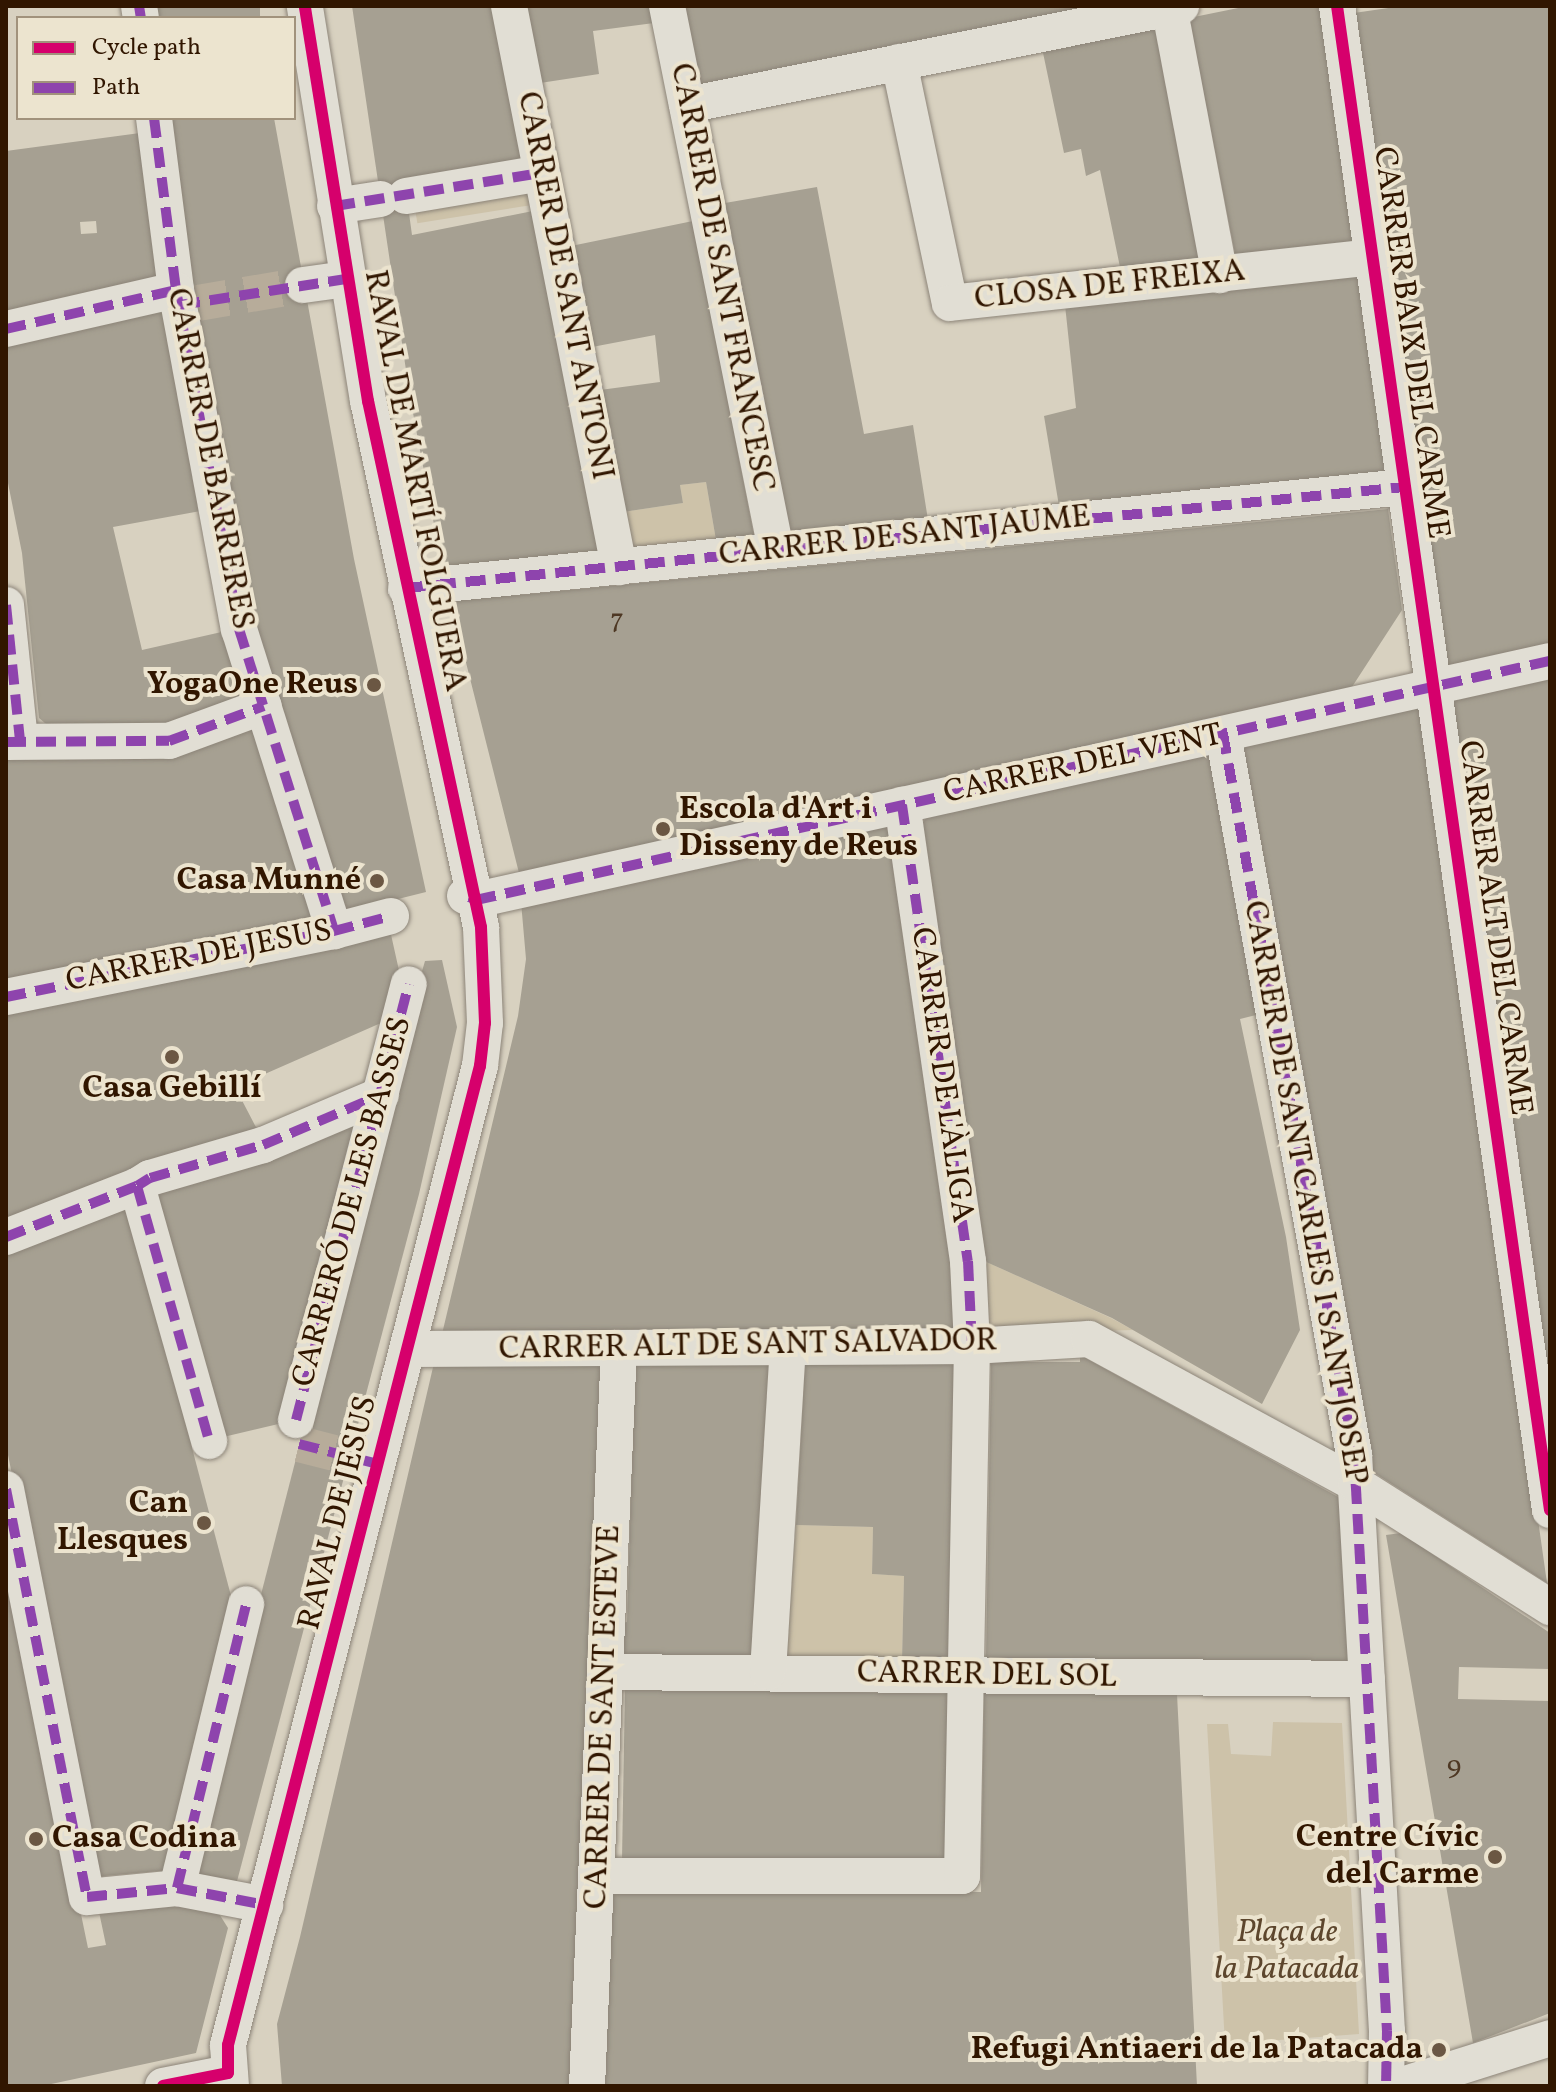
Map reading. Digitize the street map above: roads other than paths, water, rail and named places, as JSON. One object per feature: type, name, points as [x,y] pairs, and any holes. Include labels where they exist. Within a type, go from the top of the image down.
[{"type":"street","name":"RAVAL DE MARTÍ FOLGUERA","points":[[305,6],[346,279],[406,588],[485,965]]},
{"type":"street","name":"CARRER DE SANT ANTONI","points":[[509,6],[619,567]]},
{"type":"street","name":"CARRER DE SANT FRANCESC","points":[[667,6],[776,550]]},
{"type":"street","name":"CARRER BAIX DEL CARME","points":[[1337,6],[1403,487],[1434,686]]},
{"type":"street","points":[[687,105],[1173,7],[1220,275]]},
{"type":"street","name":"CLOSA DE FREIXA","points":[[899,62],[950,303],[1372,257]]},
{"type":"street","name":"CARRER DE BARRERES","points":[[154,120],[239,629],[334,931]]},
{"type":"street","points":[[335,206],[542,173]]},
{"type":"street","points":[[303,285],[346,279]]},
{"type":"street","points":[[6,329],[183,300]]},
{"type":"street","name":"CARRER DE SANT JAUME","points":[[406,588],[1403,487]]},
{"type":"street","points":[[6,605],[13,741],[169,741],[264,706]]},
{"type":"street","name":"CARRER DEL VENT","points":[[470,898],[1550,661]]},
{"type":"street","name":"CARRER ALT DEL CARME","points":[[1434,686],[1550,1510]]},
{"type":"street","name":"CARRER DE SANT CARLES I SANT JOSEP","points":[[1223,734],[1351,1438],[1387,2031],[1386,2086]]},
{"type":"street","name":"CARRER DE L'ÀLIGA","points":[[597,1876],[962,1876],[972,1346],[968,1261],[902,805]]},
{"type":"street","name":"CARRER DE JESUS","points":[[6,997],[334,931],[391,916]]},
{"type":"street","name":"RAVAL DE JESUS","points":[[230,2079],[228,2045],[265,1905],[364,1460],[408,1349],[480,1066],[485,1023],[485,965]]},
{"type":"street","name":"CARRERÓ DE LES BASSES","points":[[296,1420],[409,984]]},
{"type":"street","points":[[6,1237],[137,1186],[150,1178],[263,1145],[381,1095]]},
{"type":"street","points":[[137,1186],[209,1441]]},
{"type":"street","name":"CARRER ALT DE SANT SALVADOR","points":[[408,1349],[972,1346],[1089,1339],[1356,1484]]},
{"type":"street","name":"CARRER DE SANT ESTEVE","points":[[587,2086],[619,1348]]},
{"type":"street","points":[[768,1672],[788,1348]]},
{"type":"street","points":[[1356,1484],[1550,1607]]},
{"type":"street","points":[[6,1489],[87,1897],[177,1888],[265,1905]]},
{"type":"street","points":[[177,1888],[246,1604]]},
{"type":"street","name":"CARRER DEL SOL","points":[[607,1672],[1367,1679]]},
{"type":"street","points":[[1399,2086],[1550,2038]]},
{"type":"street","points":[[163,2086],[230,2079]]},
{"type":"tunnel","points":[[192,304],[303,285]]},
{"type":"tunnel","points":[[299,1444],[350,1457]]},
{"type":"place","name":"YogaOne Reus","points":[[374,685]]},
{"type":"place","name":"Escola d'Art i Disseny de Reus","points":[[663,829]]},
{"type":"place","name":"Casa Munné","points":[[377,881]]},
{"type":"place","name":"Casa Gebillí","points":[[172,1057]]},
{"type":"place","name":"Can Llesques","points":[[204,1523]]},
{"type":"place","name":"Casa Codina","points":[[36,1839]]},
{"type":"place","name":"Centre Cívic del Carme","points":[[1495,1857]]},
{"type":"place","name":"Refugi Antiaeri de la Patacada","points":[[1439,2050]]},
{"type":"park label","name":"Plaça de la Patacada","points":[[1287,1952]]}]
